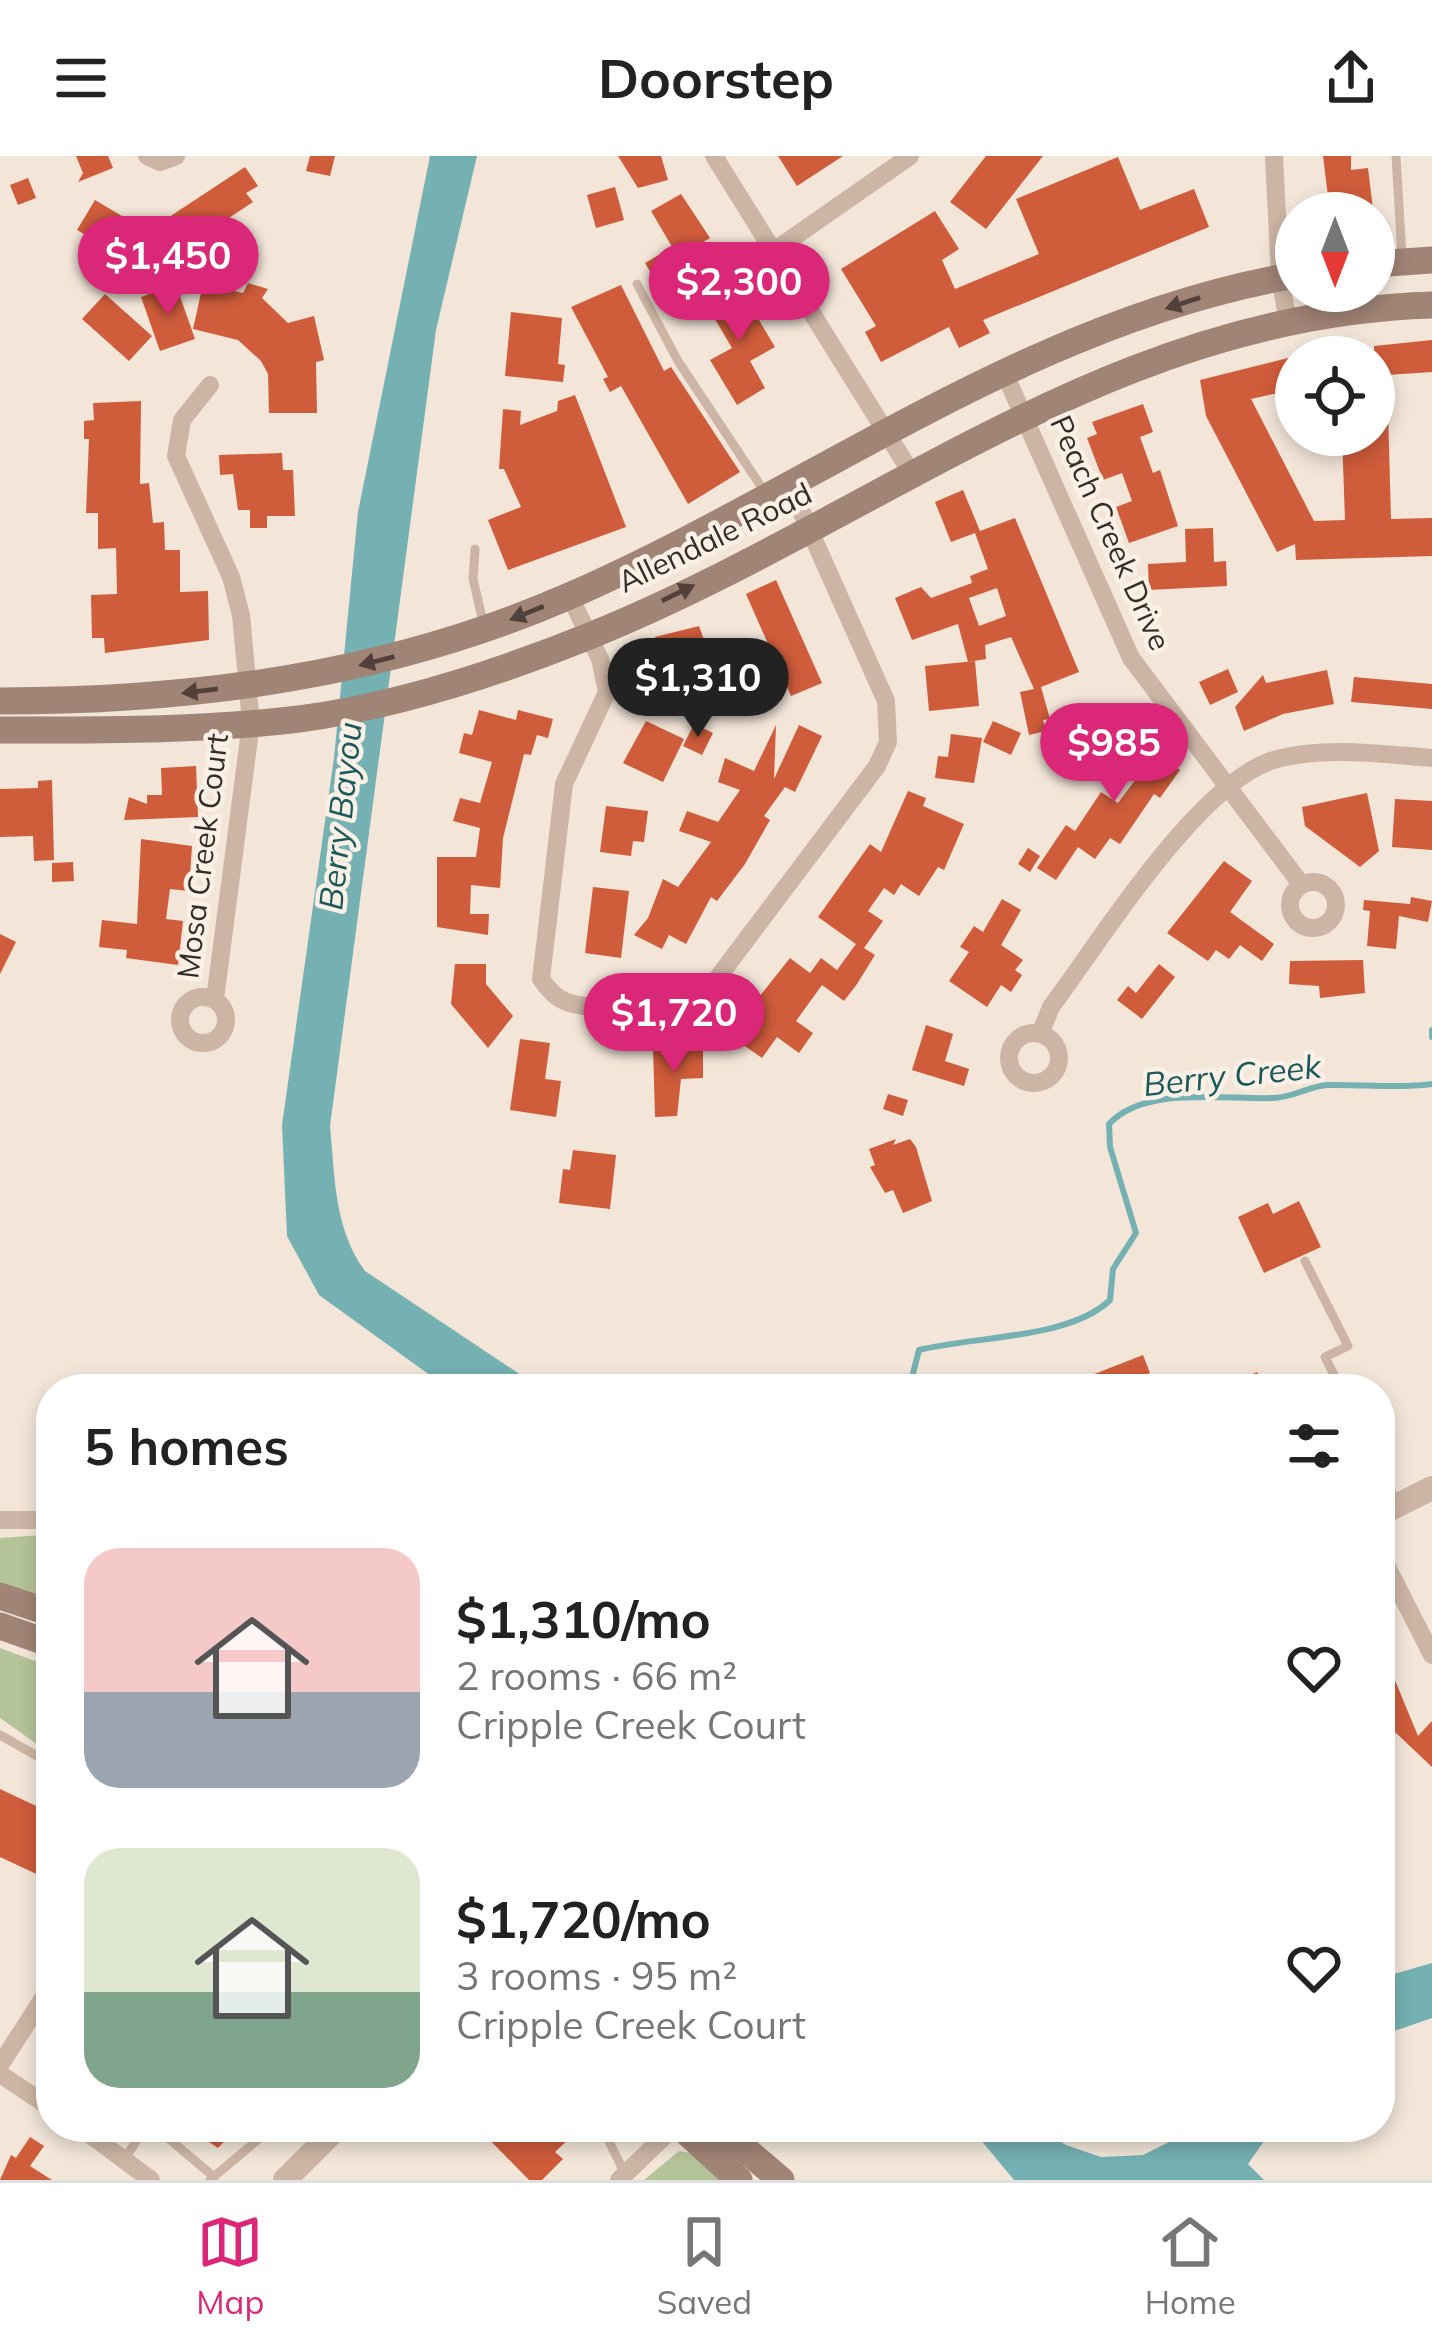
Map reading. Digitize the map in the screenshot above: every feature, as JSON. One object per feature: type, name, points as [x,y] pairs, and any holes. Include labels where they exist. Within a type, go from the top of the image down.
[{"type":"main road","points":[[1395,263],[1432,260]]},
{"type":"main road","name":"Allendale Road","points":[[0,701],[87,701],[316,677],[438,646],[570,596],[1004,372],[1115,325],[1275,280]]},
{"type":"main road","name":"Allendale Road","points":[[0,730],[303,718],[454,685],[589,636],[1154,357],[1288,322],[1432,305]]},
{"type":"main road","points":[[85,730],[87,701]]},
{"type":"main road","points":[[0,1596],[36,1608]]},
{"type":"main road","points":[[0,1626],[36,1639]]},
{"type":"main road","points":[[695,2142],[739,2180]]},
{"type":"main road","points":[[738,2142],[781,2180]]},
{"type":"street","points":[[147,156],[160,162],[176,156]]},
{"type":"street","points":[[715,156],[912,474]]},
{"type":"street","points":[[771,253],[910,156]]},
{"type":"street","points":[[1274,156],[1278,192]]},
{"type":"street","points":[[1288,312],[1288,322]]},
{"type":"street","name":"Peach Creek Drive","points":[[1004,372],[1131,658],[1301,884]]},
{"type":"street","name":"Mosa Creek Court","points":[[209,385],[182,420],[176,457],[231,578],[251,723],[215,999]]},
{"type":"street","points":[[570,596],[607,692],[564,784],[541,979],[552,994],[580,1005],[694,998],[713,984],[877,766],[888,742],[886,700],[811,530],[779,491]]},
{"type":"street","points":[[1040,1034],[1051,1007],[1192,820],[1226,789],[1274,760],[1349,752],[1432,758]]},
{"type":"street","points":[[1395,1506],[1432,1488]]},
{"type":"street","points":[[0,1520],[36,1520]]},
{"type":"street","points":[[1395,1581],[1432,1654]]},
{"type":"street","points":[[0,2065],[36,2009]]},
{"type":"street","points":[[0,2074],[36,2098]]},
{"type":"street","points":[[103,2142],[151,2180]]},
{"type":"street","points":[[285,2180],[323,2142]]},
{"type":"street","points":[[622,2177],[661,2142]]},
{"type":"lane","points":[[1396,156],[1403,262]]},
{"type":"lane","points":[[637,284],[678,361],[779,491]]},
{"type":"lane","points":[[475,549],[472,579],[485,630]]},
{"type":"lane","points":[[1305,1261],[1348,1346],[1325,1357],[1334,1374]]},
{"type":"lane","points":[[0,1735],[36,1755]]},
{"type":"lane","points":[[126,2157],[136,2142]]},
{"type":"lane","points":[[172,2142],[212,2178],[226,2172],[257,2142]]},
{"type":"lane","points":[[608,2142],[622,2177]]},
{"type":"green space","points":[[36,1535],[36,1594],[0,1583],[0,1538]]},
{"type":"green space","points":[[0,1648],[36,1661],[36,1743],[0,1718]]},
{"type":"green space","points":[[679,2151],[691,2153],[722,2180],[644,2180]]},
{"type":"water","name":"Berry Bayou","points":[[430,156],[477,156],[436,330],[330,1126],[342,1220],[365,1271],[520,1374],[428,1374],[319,1295],[287,1236],[282,1125],[334,758],[358,512]]},
{"type":"water","points":[[1432,1963],[1432,2018],[1395,2031],[1395,1974]]},
{"type":"water","points":[[982,2142],[1061,2142],[1101,2157],[1143,2155],[1169,2142],[1263,2142],[1248,2164],[1264,2180],[1014,2180]]},
{"type":"building","points":[[76,156],[108,156],[113,168],[78,182],[83,173]]},
{"type":"building","points":[[310,156],[335,156],[330,176],[306,171]]},
{"type":"building","points":[[618,156],[661,156],[668,180],[638,188]]},
{"type":"building","points":[[778,156],[843,156],[797,186]]},
{"type":"building","points":[[986,156],[1043,156],[986,229],[950,202]]},
{"type":"building","points":[[1323,156],[1351,156],[1351,170],[1368,168],[1371,192],[1327,192]]},
{"type":"building","points":[[1118,157],[1140,210],[1194,189],[1209,227],[983,320],[990,333],[959,348],[949,327],[881,362],[865,332],[876,326],[841,269],[935,211],[959,249],[942,260],[955,289],[1039,254],[1016,199]]},
{"type":"building","points":[[245,167],[258,186],[246,193],[253,202],[179,251],[160,223]]},
{"type":"building","points":[[28,178],[36,198],[18,205],[10,185]]},
{"type":"building","points":[[615,187],[624,220],[596,228],[587,195]]},
{"type":"building","points":[[681,194],[710,238],[678,257],[651,211]]},
{"type":"building","points":[[95,200],[142,228],[117,270],[101,260],[108,248],[77,230]]},
{"type":"building","points":[[662,253],[674,273],[657,283],[645,263]]},
{"type":"building","points":[[248,283],[268,289],[262,298],[288,323],[314,316],[324,360],[316,362],[317,413],[269,413],[268,374],[261,361],[238,340],[193,329],[203,284],[243,293]]},
{"type":"building","points":[[176,285],[195,339],[160,351],[141,297]]},
{"type":"building","points":[[621,285],[664,371],[671,367],[740,472],[688,504],[621,386],[610,392],[603,379],[608,377],[571,307]]},
{"type":"building","points":[[738,285],[775,347],[750,361],[765,388],[737,405],[710,360],[732,348],[706,304]]},
{"type":"building","points":[[105,294],[152,336],[129,361],[82,319]]},
{"type":"building","points":[[511,312],[562,318],[558,364],[565,365],[563,382],[505,376]]},
{"type":"building","points":[[1432,340],[1432,372],[1395,374],[1395,344]]},
{"type":"building","points":[[1275,361],[1275,394],[1251,399],[1275,445],[1275,456],[1280,456],[1314,521],[1345,520],[1343,456],[1389,456],[1391,519],[1432,518],[1432,556],[1296,560],[1295,544],[1277,552],[1206,416],[1200,380]]},
{"type":"building","points":[[575,395],[626,527],[508,570],[488,520],[521,507],[504,469],[499,469],[503,409],[521,411],[520,425],[557,411],[558,401]]},
{"type":"building","points":[[141,401],[140,484],[149,483],[153,523],[164,522],[165,550],[180,550],[180,592],[208,591],[209,640],[105,653],[104,638],[92,638],[91,595],[117,594],[116,548],[98,549],[98,513],[86,513],[89,439],[84,439],[84,421],[94,420],[93,403]]},
{"type":"building","points":[[1143,404],[1153,432],[1140,437],[1153,473],[1160,470],[1178,526],[1129,543],[1116,507],[1132,501],[1122,473],[1103,480],[1087,438],[1097,434],[1092,422]]},
{"type":"building","points":[[282,453],[283,470],[293,470],[295,516],[267,516],[267,528],[250,528],[250,510],[238,510],[233,474],[220,475],[219,455]]},
{"type":"building","points":[[963,490],[980,531],[1015,518],[1079,672],[1041,687],[1050,719],[1043,720],[1046,731],[1029,735],[1020,692],[1034,689],[1011,637],[985,645],[986,659],[968,662],[958,624],[912,640],[895,598],[921,587],[931,598],[972,583],[970,576],[988,569],[975,533],[951,542],[935,502]],"holes":[[[997,588],[1006,616],[979,626],[969,598]]]},
{"type":"building","points":[[1213,528],[1214,562],[1226,561],[1227,586],[1149,590],[1148,564],[1186,562],[1185,529]]},
{"type":"building","points":[[776,580],[822,683],[791,696],[746,594]]},
{"type":"building","points":[[699,626],[709,653],[688,661],[696,682],[678,689],[674,679],[628,689],[626,669],[662,657],[655,637]]},
{"type":"building","points":[[975,661],[979,706],[929,711],[925,666]]},
{"type":"building","points":[[1228,669],[1238,692],[1210,705],[1199,682]]},
{"type":"building","points":[[1327,670],[1334,704],[1283,714],[1244,731],[1235,707],[1263,675],[1266,683]]},
{"type":"building","points":[[1354,677],[1432,684],[1432,709],[1351,702]]},
{"type":"building","points":[[479,710],[516,720],[518,710],[553,719],[548,738],[537,735],[531,755],[524,754],[503,838],[500,888],[471,885],[470,914],[489,914],[488,935],[437,927],[437,857],[476,857],[480,828],[453,821],[460,798],[480,803],[492,762],[459,753],[464,733],[472,735]]},
{"type":"building","points":[[646,721],[684,739],[663,782],[623,763]]},
{"type":"building","points":[[993,721],[1021,733],[1011,755],[983,742]]},
{"type":"building","points":[[1124,721],[1180,770],[1160,798],[1154,794],[1120,844],[1110,838],[1095,859],[1078,847],[1056,880],[1037,868],[1066,825],[1075,831],[1101,792],[1118,803],[1139,775],[1125,765],[1133,753],[1112,737]]},
{"type":"building","points":[[694,724],[713,733],[702,755],[683,746]]},
{"type":"building","points":[[776,725],[774,779],[799,725],[822,736],[795,792],[785,787],[764,816],[770,820],[745,864],[717,901],[711,897],[686,944],[669,935],[662,949],[634,935],[648,918],[663,879],[678,887],[711,842],[679,831],[687,811],[718,822],[740,790],[718,782],[725,758],[754,771]]},
{"type":"building","points":[[951,734],[982,738],[974,783],[935,778],[938,756],[948,757]]},
{"type":"building","points":[[196,766],[198,817],[124,820],[129,797],[147,804],[147,795],[162,795],[161,768]]},
{"type":"building","points":[[52,780],[54,860],[34,861],[33,836],[0,837],[0,789],[38,788],[38,781]]},
{"type":"building","points":[[908,791],[926,798],[923,806],[964,824],[944,870],[938,867],[919,896],[901,884],[894,895],[884,888],[868,911],[883,921],[864,948],[875,955],[857,984],[844,1001],[822,985],[796,1021],[813,1033],[799,1053],[777,1037],[762,1058],[729,1035],[790,958],[810,973],[821,958],[837,970],[856,944],[818,917],[870,844],[881,852]]},
{"type":"building","points":[[1367,793],[1379,851],[1360,867],[1305,826],[1302,807]]},
{"type":"building","points":[[1395,799],[1432,801],[1432,850],[1392,847]]},
{"type":"building","points":[[606,806],[648,811],[644,842],[633,841],[631,856],[600,852]]},
{"type":"building","points":[[141,839],[192,846],[189,891],[170,889],[166,919],[183,921],[178,965],[126,958],[127,950],[99,947],[102,920],[137,924]]},
{"type":"building","points":[[1028,848],[1040,856],[1030,872],[1018,864]]},
{"type":"building","points":[[1224,861],[1252,881],[1230,912],[1274,944],[1262,961],[1240,945],[1229,959],[1216,950],[1208,961],[1167,933]]},
{"type":"building","points":[[73,862],[74,881],[52,882],[52,863]]},
{"type":"building","points":[[593,887],[629,891],[621,958],[585,953]]},
{"type":"building","points":[[1411,897],[1432,901],[1428,922],[1399,916],[1396,949],[1367,946],[1370,911],[1363,910],[1364,900],[1410,904]]},
{"type":"building","points":[[1002,899],[1021,910],[1001,945],[1023,960],[1015,970],[1022,975],[1011,992],[1001,985],[987,1007],[949,981],[969,952],[960,947],[974,926],[983,932]]},
{"type":"building","points":[[0,934],[16,942],[0,974]]},
{"type":"building","points":[[1363,960],[1365,993],[1320,998],[1319,986],[1289,984],[1290,961]]},
{"type":"building","points":[[455,964],[486,964],[486,984],[513,1016],[488,1048],[451,1004]]},
{"type":"building","points":[[1159,964],[1175,977],[1142,1019],[1117,1000],[1128,986],[1136,993]]},
{"type":"building","points":[[926,1025],[953,1034],[945,1061],[969,1069],[964,1086],[912,1070]]},
{"type":"building","points":[[520,1039],[550,1043],[545,1079],[561,1081],[556,1117],[510,1110]]},
{"type":"building","points":[[703,1046],[703,1078],[681,1079],[677,1116],[655,1117],[653,1047]]},
{"type":"building","points":[[888,1094],[908,1100],[903,1116],[883,1109]]},
{"type":"building","points":[[896,1139],[893,1145],[910,1139],[916,1147],[932,1201],[903,1213],[893,1190],[885,1193],[870,1167],[875,1165],[869,1149]]},
{"type":"building","points":[[573,1150],[616,1155],[610,1209],[559,1203],[563,1169],[570,1170]]},
{"type":"building","points":[[1299,1201],[1321,1247],[1264,1273],[1238,1217],[1268,1203],[1273,1214]]},
{"type":"building","points":[[1143,1355],[1150,1373],[1147,1374],[1094,1374]]},
{"type":"building","points":[[1395,1680],[1418,1736],[1432,1721],[1432,1767],[1395,1732]]},
{"type":"building","points":[[0,1789],[36,1806],[36,1874],[0,1857]]},
{"type":"building","points":[[30,2137],[44,2146],[30,2166],[52,2180],[0,2180],[11,2155],[16,2158]]},
{"type":"building","points":[[492,2142],[566,2142],[555,2152],[563,2159],[542,2180],[529,2180]]},
{"type":"waterway","name":"Berry Creek","points":[[1432,1030],[1432,1037]]},
{"type":"waterway","name":"Berry Creek","points":[[913,1374],[919,1350],[1047,1329],[1093,1313],[1110,1300],[1113,1269],[1136,1233],[1110,1147],[1109,1124],[1124,1112],[1164,1099],[1273,1098],[1328,1085],[1432,1084]]}]
